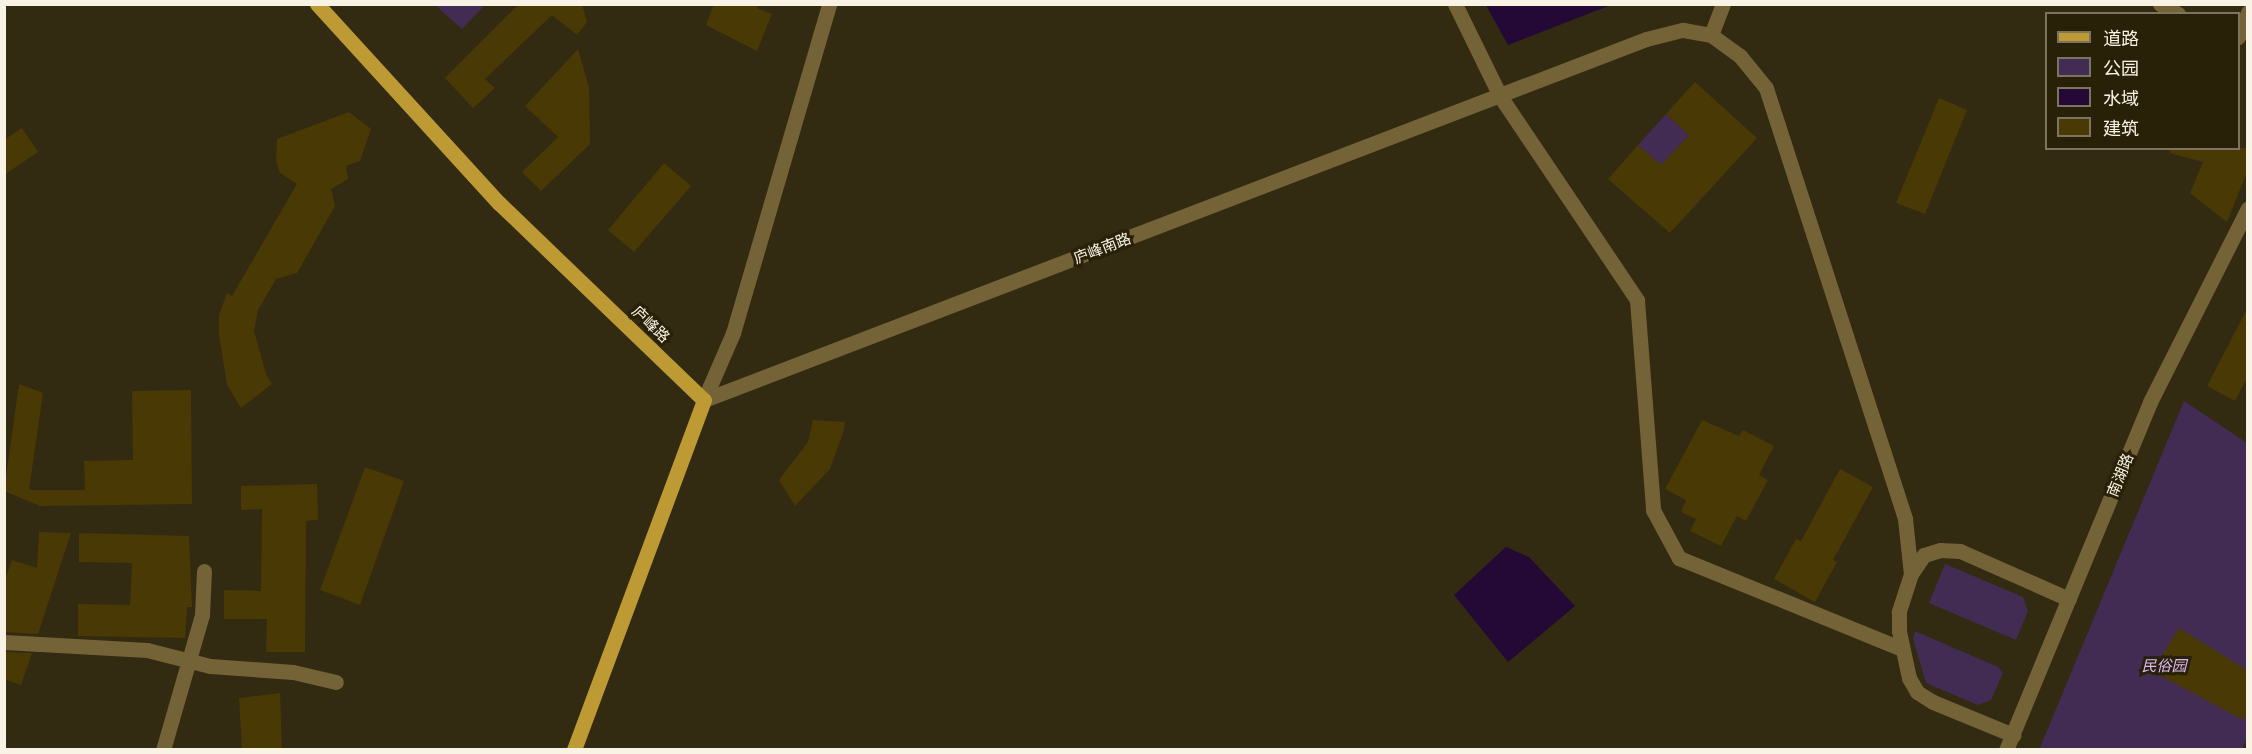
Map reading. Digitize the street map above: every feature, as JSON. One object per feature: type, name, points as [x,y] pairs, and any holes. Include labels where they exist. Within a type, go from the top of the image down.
[{"type":"main road","name":"庐峰路","points":[[317,4],[500,203],[704,400]]},
{"type":"main road","points":[[574,750],[704,400]]},
{"type":"street","points":[[704,400],[733,333],[829,4]]},
{"type":"street","points":[[1455,4],[1500,96],[1637,300],[1653,510],[1678,558],[1900,648]]},
{"type":"street","points":[[1724,4],[1711,35],[1740,56],[1766,88],[1905,519],[1911,574]]},
{"type":"street","points":[[2160,4],[2174,12]]},
{"type":"street","points":[[2240,31],[2247,12]]},
{"type":"street","name":"庐峰南路","points":[[704,400],[1646,39],[1683,30],[1711,35]]},
{"type":"street","name":"南湖路","points":[[2006,750],[2150,402],[2247,208]]},
{"type":"street","points":[[2013,735],[1917,692],[1900,648],[1899,612],[1911,574],[1924,555],[1940,550],[1960,551],[2069,599]]},
{"type":"street","points":[[163,750],[202,615],[204,571]]},
{"type":"street","points":[[4,642],[147,650],[210,666],[293,672],[336,682]]},
{"type":"green space","points":[[435,5],[485,5],[462,29]]},
{"type":"green space","points":[[1666,114],[1689,135],[1661,165],[1638,145]]},
{"type":"green space","name":"民俗园","points":[[2184,401],[2247,443],[2247,738],[2242,749],[2039,750]]},
{"type":"green space","points":[[1945,564],[2023,597],[2028,611],[2016,640],[1929,603]]},
{"type":"green space","points":[[1915,631],[1998,667],[2003,673],[1991,700],[1978,705],[1926,683],[1913,639]]},
{"type":"water","points":[[1486,5],[1611,5],[1508,45]]},
{"type":"water","points":[[1506,547],[1529,557],[1575,606],[1508,662],[1454,595]]},
{"type":"building","points":[[519,4],[582,4],[587,22],[577,35],[552,15],[485,79],[495,88],[473,108],[445,78]]},
{"type":"building","points":[[714,4],[759,4],[757,8],[772,14],[757,51],[706,25]]},
{"type":"building","points":[[578,49],[589,88],[590,144],[541,191],[522,172],[558,137],[525,106]]},
{"type":"building","points":[[1695,82],[1757,138],[1670,233],[1608,179],[1638,145],[1661,165],[1689,135],[1666,114]]},
{"type":"building","points":[[1939,98],[1967,110],[1925,214],[1896,203]]},
{"type":"building","points":[[349,112],[371,129],[360,161],[346,166],[348,179],[331,189],[335,206],[297,273],[276,279],[258,310],[254,331],[266,374],[272,384],[241,408],[227,385],[219,335],[219,315],[227,293],[232,296],[297,184],[280,173],[276,161],[277,139]]},
{"type":"building","points":[[22,128],[38,152],[4,175],[4,140]]},
{"type":"building","points":[[2240,148],[2247,148],[2247,172],[2227,222],[2190,193],[2203,162],[2170,153],[2170,150],[2240,150]]},
{"type":"building","points":[[664,163],[691,186],[634,252],[608,230]]},
{"type":"building","points":[[2247,309],[2247,378],[2235,401],[2207,386]]},
{"type":"building","points":[[19,384],[43,393],[29,490],[85,490],[84,461],[133,460],[132,391],[191,390],[192,504],[40,506],[4,491]]},
{"type":"building","points":[[813,420],[845,422],[844,430],[830,469],[795,506],[779,480],[808,442]]},
{"type":"building","points":[[1702,420],[1739,436],[1743,430],[1774,446],[1759,475],[1768,480],[1746,521],[1737,516],[1721,546],[1690,531],[1696,519],[1681,512],[1686,500],[1665,489]]},
{"type":"building","points":[[365,467],[404,481],[360,605],[320,590]]},
{"type":"building","points":[[1840,469],[1873,487],[1833,560],[1837,562],[1815,602],[1774,579],[1796,539],[1801,541]]},
{"type":"building","points":[[317,484],[318,520],[306,521],[305,652],[266,652],[267,619],[224,619],[224,590],[261,591],[262,509],[241,510],[241,486]]},
{"type":"building","points":[[39,532],[71,533],[38,634],[4,632],[4,582],[12,560],[37,568]]},
{"type":"building","points":[[79,533],[189,536],[192,607],[187,607],[185,638],[78,636],[78,604],[130,605],[132,563],[79,562]]},
{"type":"building","points":[[2179,628],[2247,670],[2247,712],[2243,720],[2152,671]]},
{"type":"building","points":[[4,652],[32,653],[21,685],[4,679]]},
{"type":"building","points":[[280,693],[282,750],[242,750],[239,698]]}]
